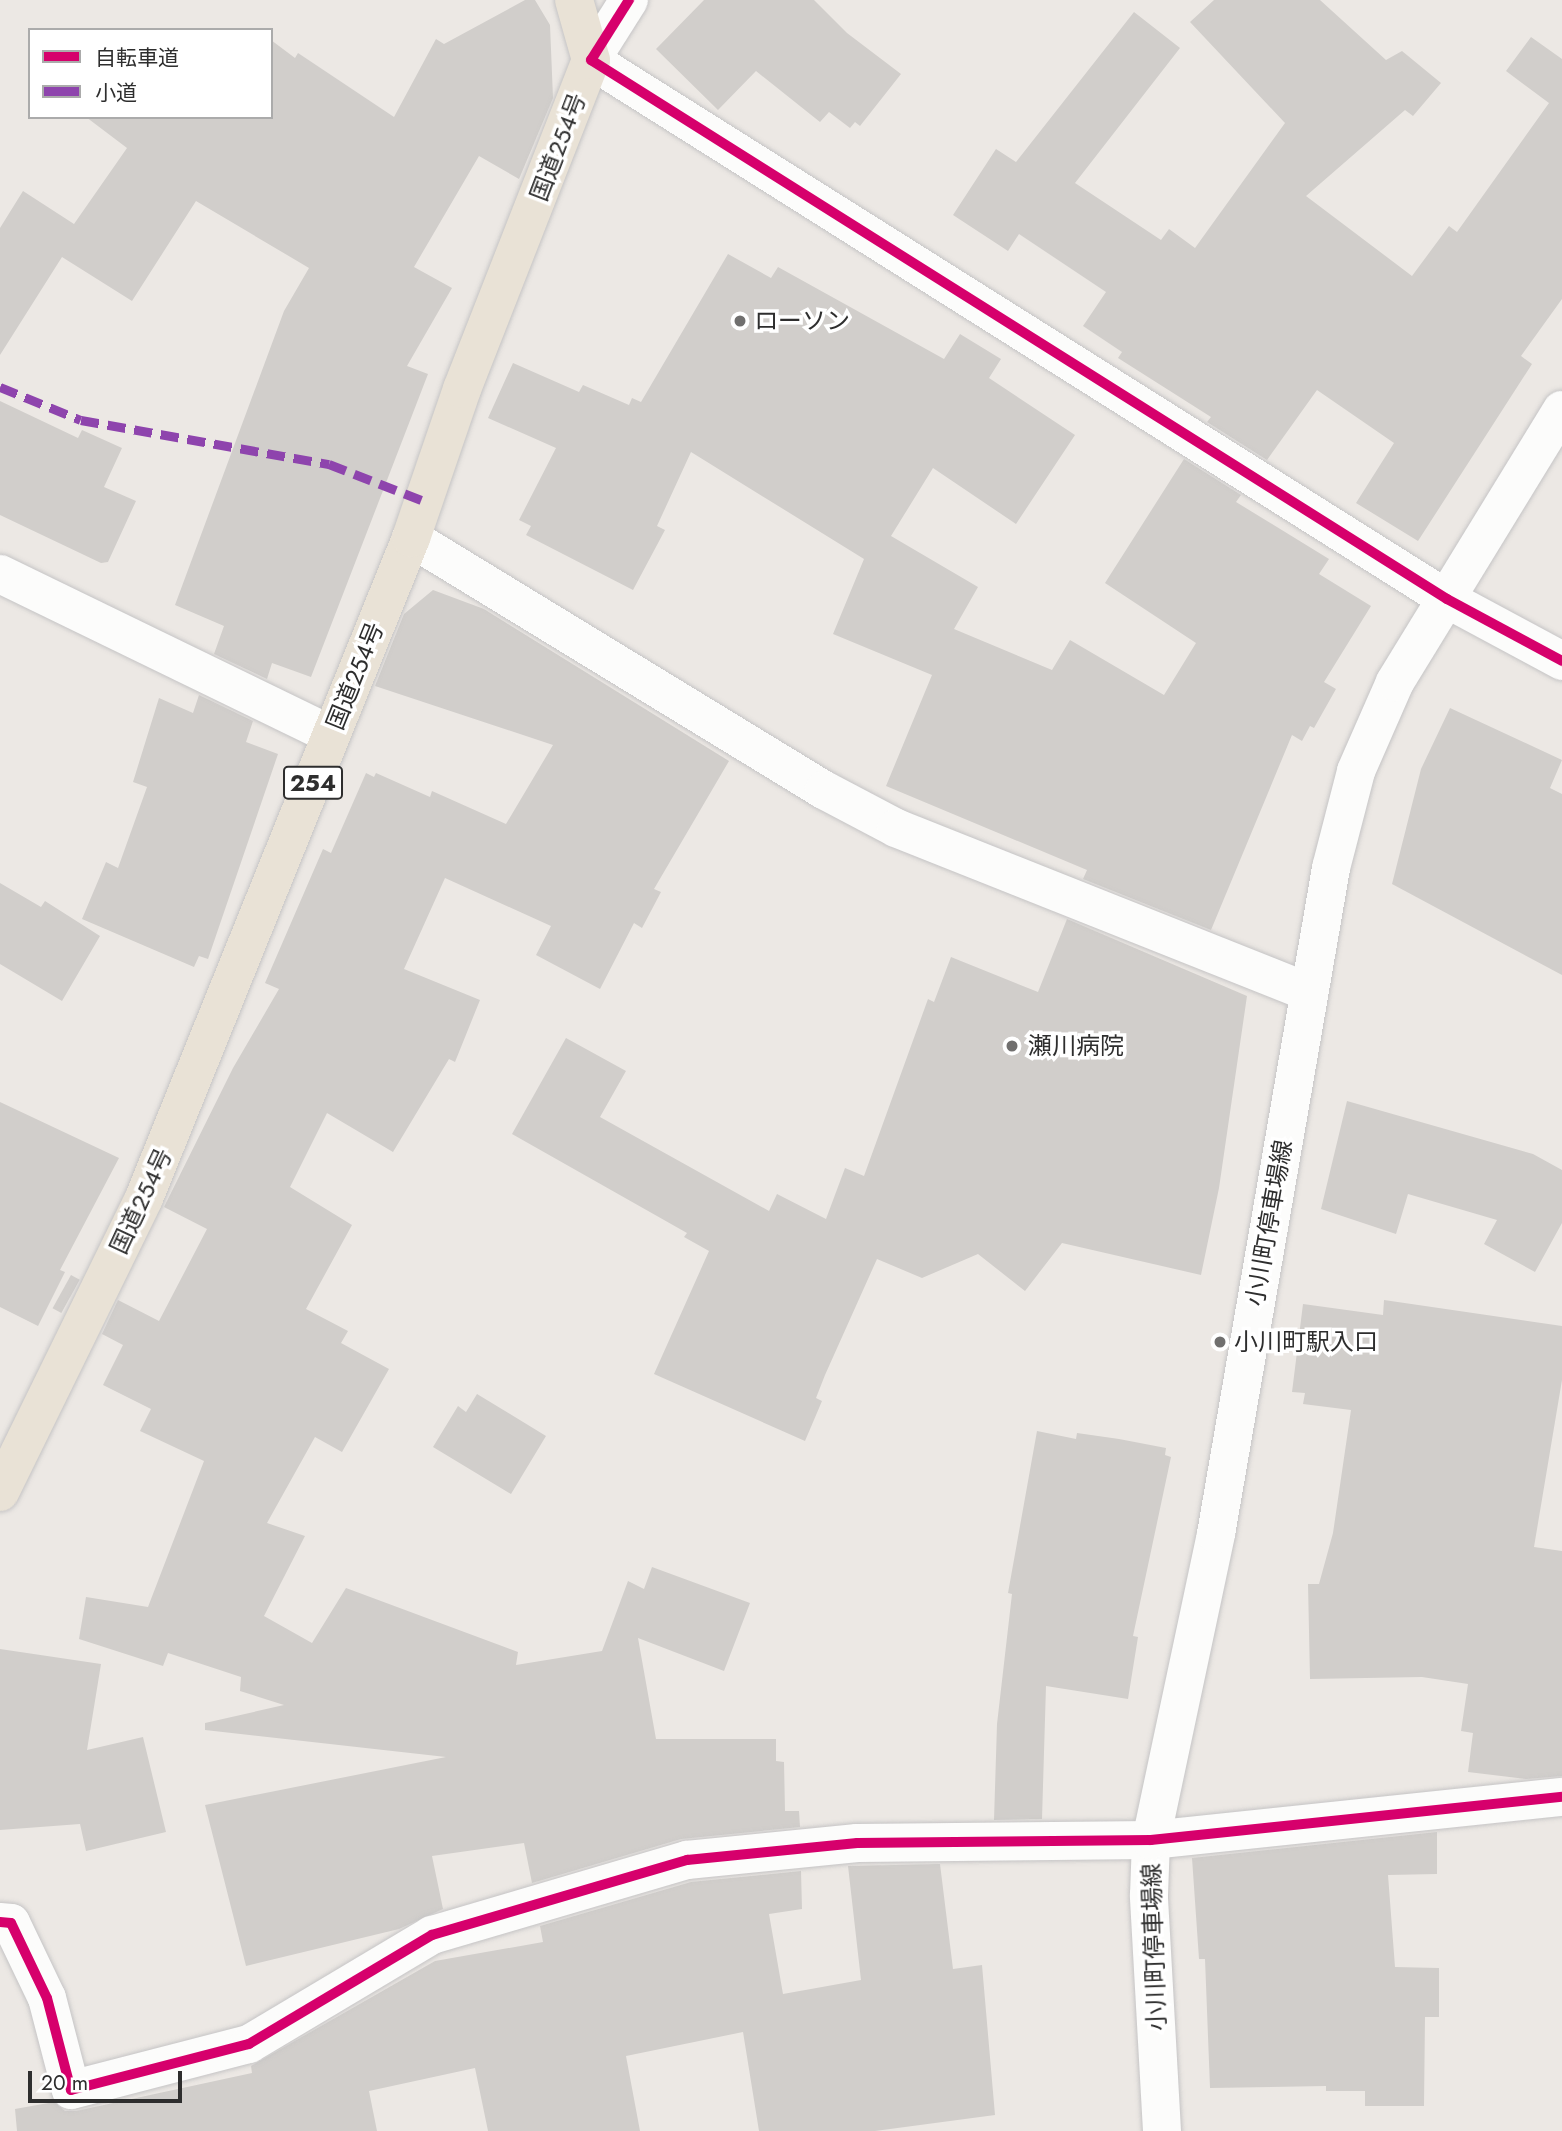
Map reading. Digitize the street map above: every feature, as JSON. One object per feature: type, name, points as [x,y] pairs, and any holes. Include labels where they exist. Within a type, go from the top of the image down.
[{"type":"highway","points":[[574,0],[591,60]]},
{"type":"highway","name":"国道254号","points":[[0,1492],[144,1198],[238,976],[411,538],[467,377],[591,60]]},
{"type":"street","points":[[629,0],[591,60],[1447,599],[1562,661]]},
{"type":"street","name":"小川町停車場線","points":[[1161,2131],[1149,1895],[1151,1840],[1216,1534],[1331,868],[1356,771],[1395,682],[1562,410]]},
{"type":"street","points":[[411,538],[824,790],[896,828],[1309,992]]},
{"type":"street","points":[[0,574],[331,735]]},
{"type":"street","points":[[0,1922],[10,1923],[47,1998],[71,2090],[249,2044],[432,1935],[687,1860],[857,1843],[1151,1840],[1562,1797]]},
{"type":"building","points":[[525,0],[535,0],[550,25],[553,98],[519,179],[479,156],[414,267],[452,288],[407,366],[428,374],[311,677],[272,663],[267,679],[214,654],[224,626],[175,605],[284,311],[309,268],[196,201],[132,301],[62,257],[0,355],[0,228],[23,191],[74,224],[127,148],[89,119],[273,119],[273,42],[295,58],[298,53],[394,117],[436,39],[444,44]]},
{"type":"building","points":[[704,0],[814,0],[847,33],[901,74],[860,126],[855,122],[850,128],[829,112],[820,122],[756,71],[718,110],[656,49]]},
{"type":"building","points":[[1214,0],[1320,0],[1386,60],[1402,51],[1441,83],[1413,116],[1405,110],[1306,196],[1412,276],[1449,226],[1457,232],[1549,103],[1506,71],[1531,37],[1562,59],[1562,299],[1521,356],[1532,364],[1418,541],[1356,503],[1394,443],[1317,390],[1267,460],[1207,422],[1211,417],[1118,358],[1122,352],[1083,326],[1106,292],[1019,234],[1008,251],[953,215],[996,149],[1016,162],[1134,12],[1180,48],[1075,183],[1161,240],[1169,229],[1195,248],[1285,123],[1190,22]]},
{"type":"building","points":[[728,254],[771,278],[778,267],[944,359],[960,334],[1001,359],[989,378],[1075,435],[1016,524],[933,468],[891,536],[978,587],[954,629],[1052,670],[1070,640],[1164,695],[1196,643],[1105,583],[1184,459],[1241,495],[1236,502],[1329,559],[1319,574],[1371,606],[1324,682],[1336,689],[1314,728],[1310,726],[1302,741],[1292,735],[1211,930],[1083,879],[1087,870],[886,786],[932,675],[833,634],[864,559],[691,452],[657,526],[665,530],[633,590],[526,535],[531,526],[519,520],[556,448],[488,418],[513,363],[579,392],[583,385],[629,405],[632,398],[641,402]]},
{"type":"building","points":[[0,401],[78,438],[82,430],[122,448],[104,487],[136,501],[108,562],[101,563],[0,515]]},
{"type":"building","points":[[433,590],[484,609],[729,761],[654,889],[661,892],[642,928],[634,923],[600,989],[536,955],[551,926],[445,878],[404,969],[480,1000],[455,1062],[449,1059],[393,1152],[327,1113],[290,1187],[352,1225],[306,1309],[348,1331],[341,1343],[389,1369],[342,1452],[315,1437],[267,1523],[305,1536],[264,1616],[312,1643],[346,1588],[518,1652],[516,1665],[602,1651],[628,1581],[644,1589],[652,1567],[750,1603],[724,1671],[638,1638],[656,1739],[776,1739],[776,1761],[784,1762],[785,1811],[799,1811],[800,1827],[681,1839],[532,1883],[524,1843],[432,1856],[443,1909],[399,1929],[246,1966],[205,1805],[446,1757],[205,1730],[205,1723],[284,1705],[240,1691],[241,1677],[168,1653],[163,1666],[79,1639],[86,1597],[148,1607],[204,1461],[140,1431],[151,1409],[103,1385],[123,1345],[102,1334],[118,1300],[159,1321],[207,1229],[164,1207],[233,1068],[279,989],[265,983],[323,849],[331,853],[366,773],[374,777],[376,773],[430,797],[432,791],[506,824],[553,745],[375,686],[404,614]]},
{"type":"building","points":[[199,695],[253,721],[246,742],[278,754],[208,959],[199,956],[194,967],[82,919],[106,862],[118,868],[147,787],[133,782],[159,698],[193,713]]},
{"type":"building","points":[[1450,708],[1562,760],[1550,788],[1562,794],[1562,975],[1392,884],[1421,769]]},
{"type":"building","points":[[0,883],[41,907],[45,901],[100,936],[62,1001],[0,964]]},
{"type":"building","points":[[1067,919],[1247,996],[1219,1188],[1201,1275],[1062,1243],[1025,1291],[978,1254],[922,1278],[877,1259],[825,1375],[816,1398],[822,1401],[805,1441],[654,1374],[709,1251],[684,1237],[687,1233],[512,1134],[566,1038],[626,1071],[600,1117],[769,1211],[777,1194],[826,1219],[845,1168],[864,1176],[928,999],[934,1002],[951,957],[1038,992]]},
{"type":"building","points":[[1347,1101],[1533,1154],[1562,1170],[1562,1223],[1535,1272],[1484,1244],[1497,1220],[1408,1194],[1396,1234],[1321,1209]]},
{"type":"building","points":[[0,1102],[119,1158],[60,1270],[65,1272],[38,1326],[0,1307]]},
{"type":"building","points":[[71,1275],[80,1280],[61,1313],[53,1308]]},
{"type":"building","points":[[1384,1300],[1562,1326],[1562,1380],[1534,1547],[1562,1551],[1562,1776],[1526,1779],[1468,1772],[1473,1733],[1461,1731],[1468,1684],[1422,1677],[1310,1679],[1308,1584],[1319,1584],[1333,1533],[1351,1410],[1303,1404],[1305,1393],[1292,1392],[1303,1304],[1383,1315]]},
{"type":"building","points":[[477,1394],[546,1436],[511,1494],[433,1447],[458,1406],[466,1412]]},
{"type":"building","points":[[1037,1431],[1076,1439],[1077,1433],[1166,1448],[1165,1455],[1171,1457],[1133,1636],[1138,1637],[1128,1699],[1046,1686],[1042,1819],[994,1820],[997,1724],[1012,1594],[1008,1593]]},
{"type":"building","points":[[0,1649],[101,1664],[87,1750],[143,1737],[166,1832],[86,1851],[80,1824],[0,1830]]},
{"type":"building","points":[[1437,1832],[1437,1874],[1388,1875],[1395,1967],[1439,1968],[1439,2017],[1425,2017],[1424,2106],[1365,2106],[1365,2091],[1326,2091],[1326,2086],[1210,2088],[1205,1959],[1199,1959],[1192,1858]]},
{"type":"building","points":[[940,1864],[953,1969],[982,1965],[995,2115],[875,2131],[759,2131],[743,2032],[626,2056],[640,2131],[488,2131],[475,2068],[369,2091],[377,2131],[17,2131],[15,2109],[54,2102],[65,2111],[76,2111],[252,2073],[251,2066],[435,1961],[543,1942],[540,1926],[691,1882],[801,1871],[802,1909],[769,1914],[783,1994],[861,1980],[848,1866]]},
{"type":"marked path","points":[[0,387],[81,420],[329,464],[424,501]]},
{"type":"cycle path","points":[[629,0],[591,60],[1447,599],[1562,661]]},
{"type":"cycle path","points":[[0,1922],[11,1923],[47,1998],[71,2090],[249,2044],[432,1935],[687,1860],[857,1843],[1151,1840],[1562,1797]]},
{"type":"place","name":"ローソン","points":[[740,321]]},
{"type":"place","name":"瀬川病院","points":[[1012,1046]]},
{"type":"place","name":"小川町駅入口","points":[[1220,1342]]}]
